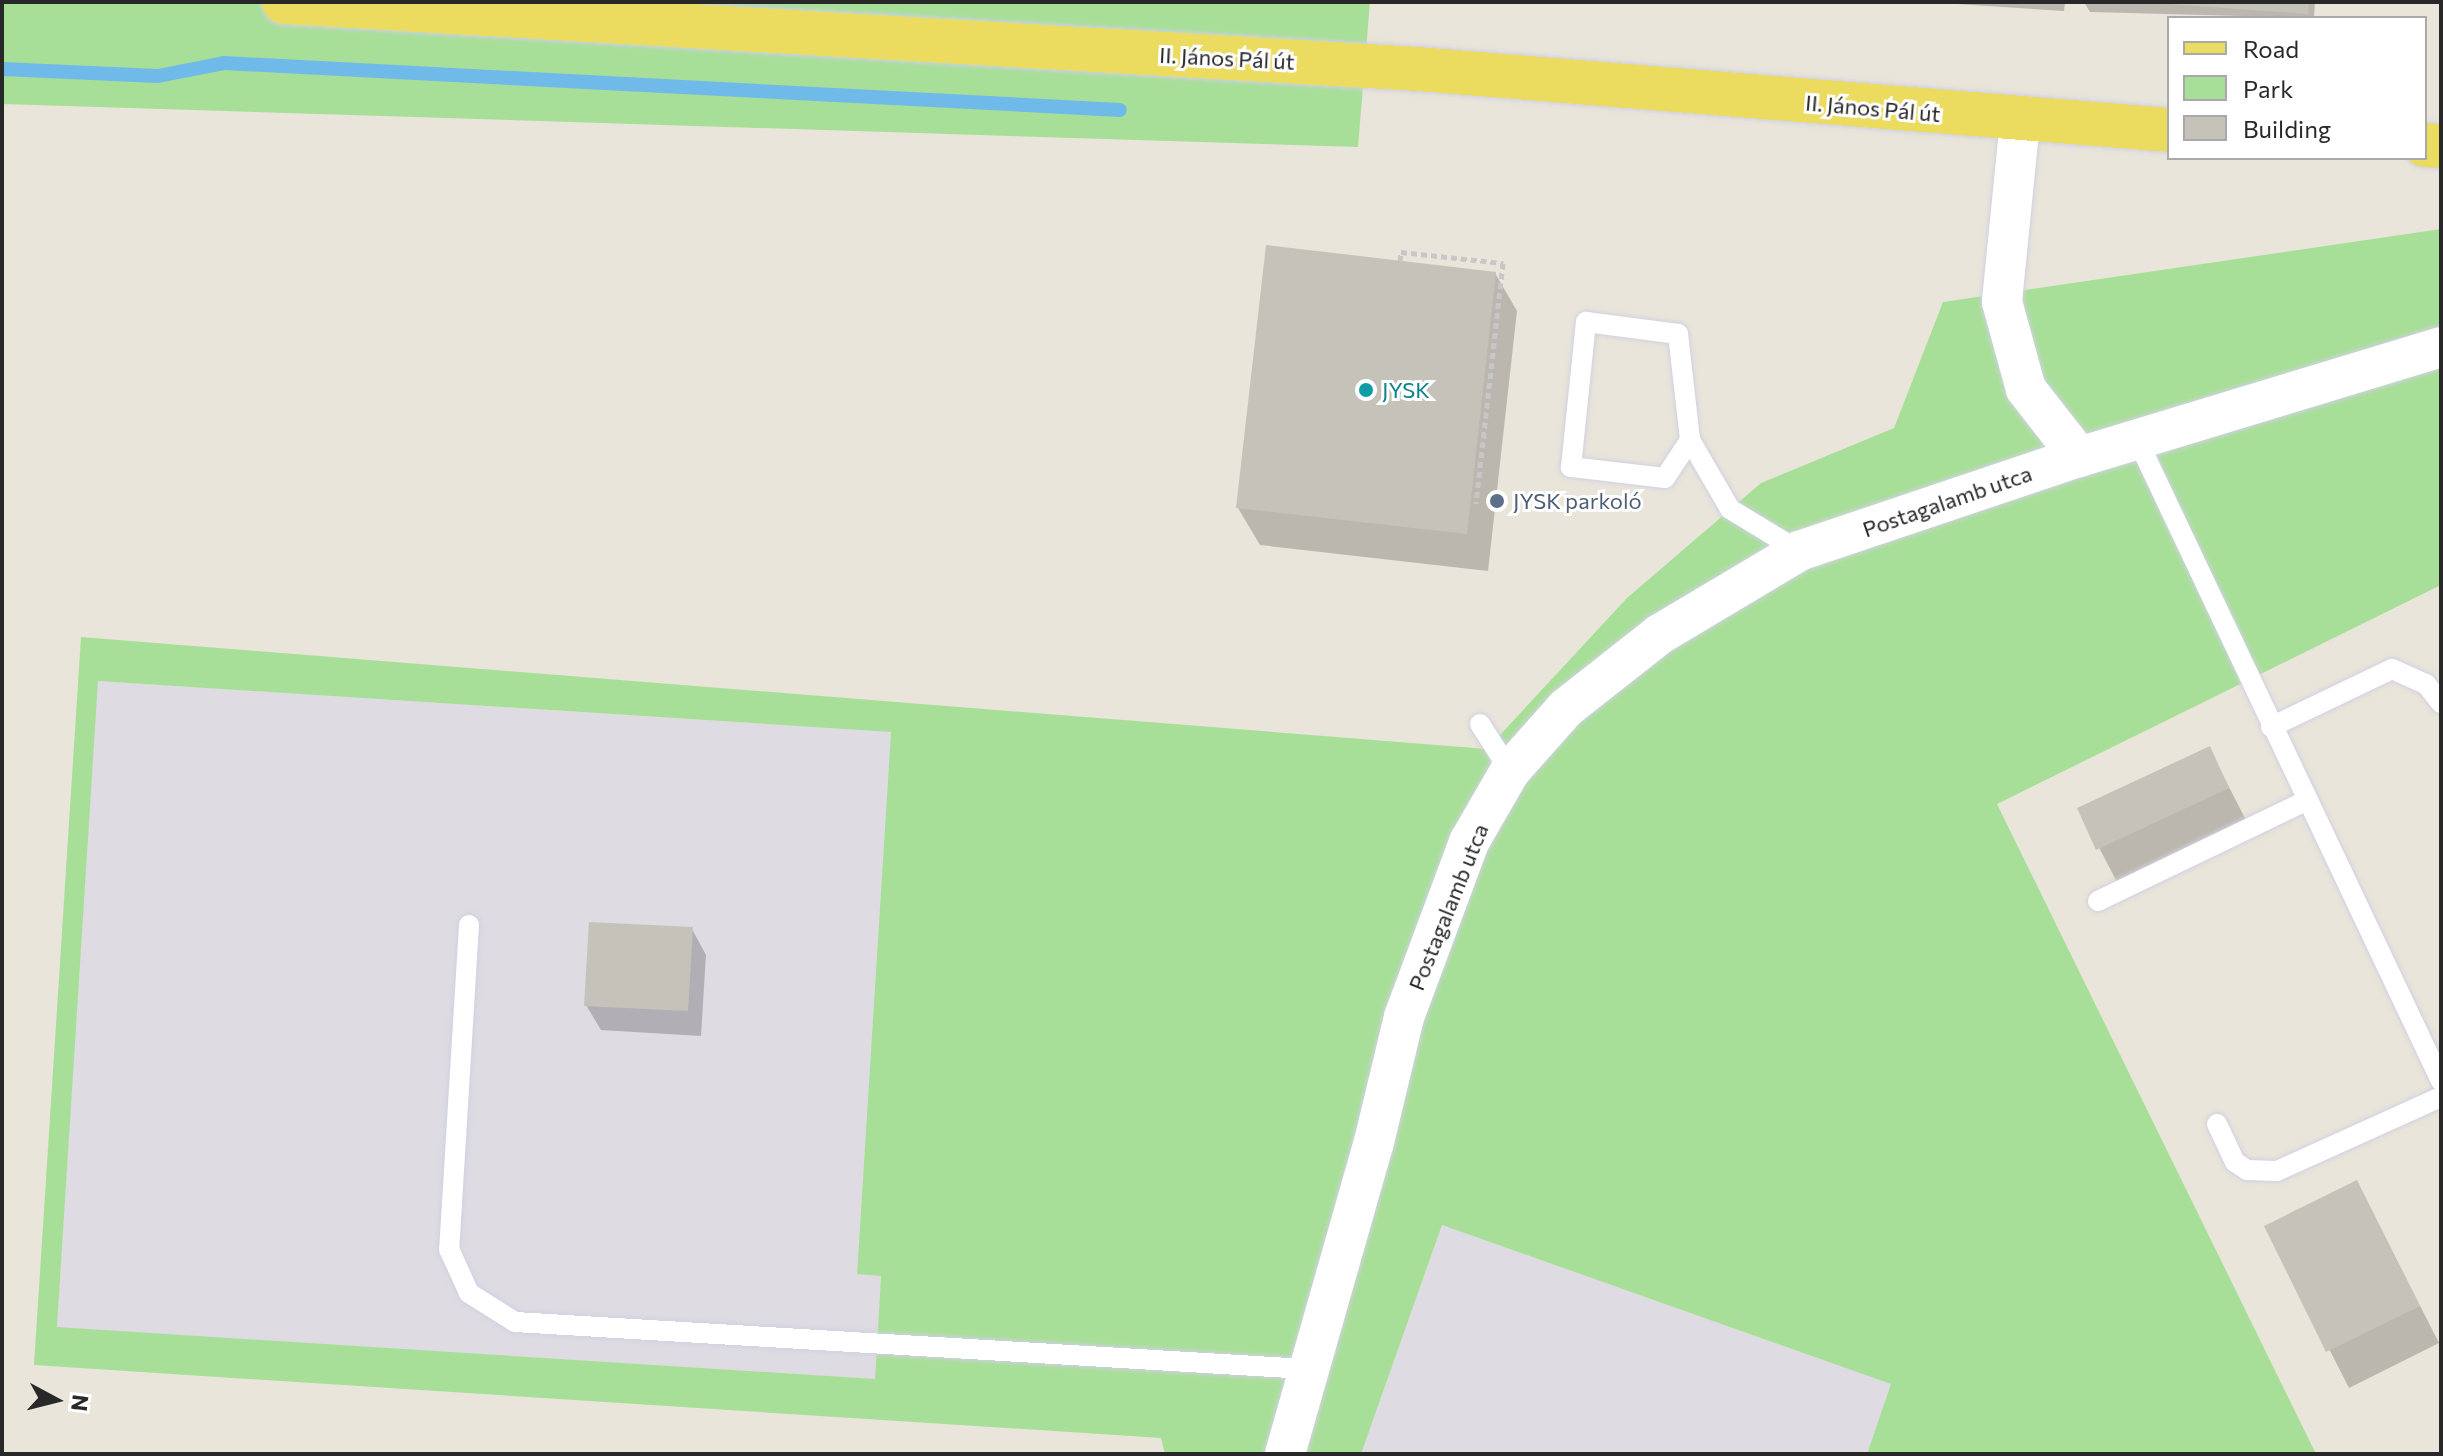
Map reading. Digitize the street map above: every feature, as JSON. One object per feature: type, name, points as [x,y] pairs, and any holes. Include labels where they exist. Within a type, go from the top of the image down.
[{"type":"main road","name":"II. János Pál út","points":[[284,2],[1418,69],[2020,121],[2167,130]]},
{"type":"street","points":[[2020,121],[2002,302],[2026,389],[2079,457]]},
{"type":"street","name":"Postagalamb utca","points":[[1285,1454],[1374,1142],[1404,1017],[1469,842],[1510,771],[1566,708],[1660,634],[1799,551],[2079,457],[2441,347]]},
{"type":"lane","points":[[1690,440],[1665,478],[1571,467],[1586,322],[1678,334],[1690,440],[1730,509],[1799,551]]},
{"type":"lane","points":[[2137,439],[2441,1081]]},
{"type":"lane","points":[[2271,727],[2392,669],[2426,684],[2441,703]]},
{"type":"lane","points":[[1480,724],[1510,771]]},
{"type":"lane","points":[[2098,901],[2306,801]]},
{"type":"lane","points":[[469,925],[449,1249],[469,1293],[515,1322],[1307,1369]]},
{"type":"lane","points":[[2217,1124],[2235,1162],[2247,1170],[2277,1171],[2441,1097]]},
{"type":"path","points":[[1400,261],[1401,252],[1503,263],[1476,503]]},
{"type":"path","points":[[1502,280],[1512,281]]},
{"type":"shaded area","points":[[97,681],[891,732],[857,1273],[881,1275],[875,1380],[57,1328]]},
{"type":"shaded area","points":[[1442,1225],[1892,1384],[1867,1454],[1361,1454]]},
{"type":"green space","points":[[2,2],[1370,2],[1358,147],[2,104]]},
{"type":"green space","points":[[2441,229],[2441,585],[1997,804],[2316,1454],[1867,1454],[1891,1384],[1442,1225],[1361,1454],[1165,1454],[1161,1438],[34,1365],[81,637],[1487,749],[1627,598],[1761,483],[1894,428],[1943,302]],"holes":[[[98,681],[891,732],[857,1274],[881,1276],[875,1379],[57,1327]]]},
{"type":"building","points":[[2141,2],[2309,2],[2308,14]]},
{"type":"building","name":"JYSK","points":[[1266,245],[1496,272],[1467,534],[1236,508]]},
{"type":"building","points":[[2210,746],[2229,788],[2096,850],[2077,808]]},
{"type":"building","points":[[589,922],[693,927],[688,1011],[584,1006]]},
{"type":"building","points":[[2357,1180],[2420,1306],[2326,1352],[2264,1226]]},
{"type":"waterway","points":[[2,69],[158,76],[224,63],[1120,110]]},
{"type":"place","name":"JYSK","points":[[1366,390]]},
{"type":"place","name":"JYSK parkoló","points":[[1497,501]]}]
